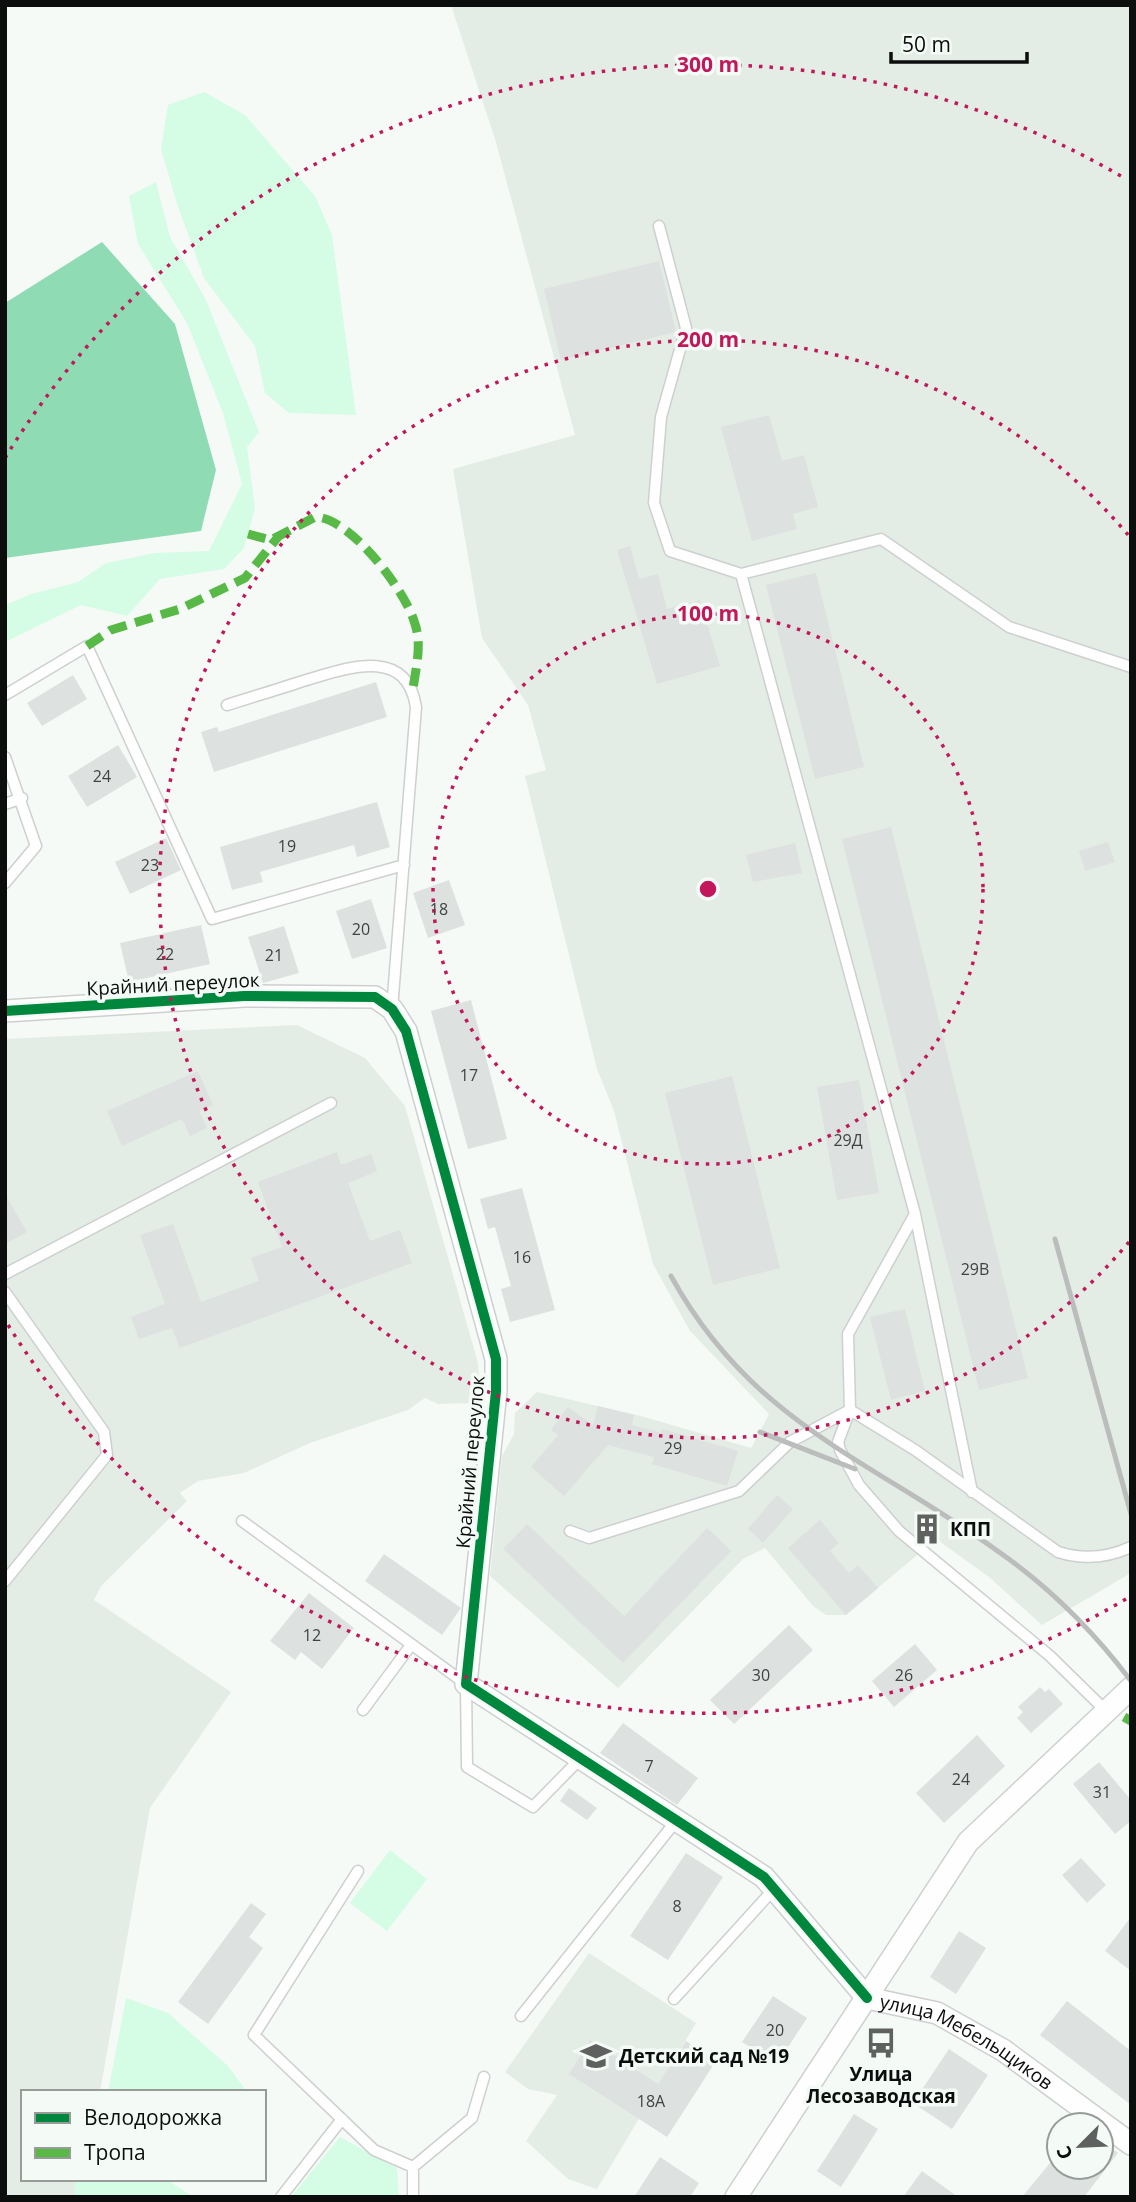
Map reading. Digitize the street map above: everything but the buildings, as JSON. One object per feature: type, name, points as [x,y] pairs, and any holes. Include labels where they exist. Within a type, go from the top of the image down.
[{"type":"street","name":"Крайний переулок","points":[[5,1011],[244,996],[376,997],[392,1009],[406,1031],[495,1359],[496,1391],[466,1684]]},
{"type":"street","points":[[466,1684],[764,1877],[867,1998]]},
{"type":"street","points":[[736,2197],[968,1842],[1131,1688]]},
{"type":"street","name":"улица Мебельщиков","points":[[867,1998],[937,2013],[981,2037],[1003,2050],[1131,2144]]},
{"type":"lane","points":[[659,226],[686,328],[660,417],[654,503],[670,551],[741,574],[881,540],[1009,627],[1131,667]]},
{"type":"lane","points":[[741,574],[915,1214],[972,1492]]},
{"type":"lane","points":[[5,695],[87,646],[212,919],[404,865]]},
{"type":"lane","points":[[228,705],[349,667],[372,665],[391,669],[405,678],[413,689],[415,707],[392,1009]]},
{"type":"lane","points":[[5,757],[22,798],[36,846],[5,883]]},
{"type":"lane","points":[[5,804],[22,798]]},
{"type":"lane","points":[[5,1274],[331,1103]]},
{"type":"lane","points":[[915,1214],[848,1334],[850,1410],[838,1441],[853,1476],[865,1493],[909,1541],[1050,1656],[1105,1710]]},
{"type":"lane","points":[[5,1292],[104,1433],[107,1455],[5,1581]]},
{"type":"lane","points":[[850,1410],[915,1450],[1058,1552],[1071,1556],[1100,1557],[1131,1547]]},
{"type":"lane","points":[[570,1531],[589,1538],[739,1490],[790,1442],[850,1410]]},
{"type":"lane","points":[[242,1521],[466,1684],[467,1767],[533,1807],[580,1759]]},
{"type":"lane","points":[[363,1710],[411,1645]]},
{"type":"lane","points":[[521,2016],[677,1821]]},
{"type":"lane","points":[[358,1871],[254,2035],[374,2150],[413,2167]]},
{"type":"lane","points":[[674,1999],[774,1889]]},
{"type":"lane","points":[[413,2167],[472,2118],[485,2077]]},
{"type":"lane","points":[[281,2197],[342,2119]]},
{"type":"lane","points":[[413,2167],[414,2197]]},
{"type":"shaded area","points":[[451,5],[1131,5],[1131,1573],[1042,1625],[989,1577],[936,1539],[846,1615],[826,1615],[813,1606],[765,1548],[743,1559],[618,1688],[490,1576],[502,1456],[514,1434],[515,1413],[537,1392],[641,1416],[751,1448],[769,1414],[690,1331],[653,1264],[614,1111],[597,1069],[525,776],[546,770],[528,705],[482,638],[453,469],[575,435],[495,139]]},
{"type":"shaded area","points":[[204,92],[245,115],[315,196],[332,235],[356,415],[289,413],[265,393],[255,346],[204,278],[177,204],[161,149],[168,105]]},
{"type":"shaded area","points":[[156,182],[170,237],[206,300],[259,432],[247,447],[255,508],[244,548],[224,569],[160,579],[127,616],[81,605],[5,642],[5,605],[31,594],[78,582],[106,563],[155,553],[209,551],[242,484],[223,413],[187,323],[138,244],[129,196]]},
{"type":"shaded area","points":[[102,242],[175,324],[216,470],[201,531],[5,558],[5,303]]},
{"type":"shaded area","points":[[297,1025],[365,1058],[405,1106],[478,1363],[479,1378],[471,1403],[438,1404],[425,1398],[408,1410],[310,1443],[244,1473],[198,1481],[180,1493],[187,1501],[101,1586],[94,1600],[231,1692],[150,1808],[100,2090],[21,2090],[21,2181],[128,2181],[133,2197],[5,2197],[5,1039]]},
{"type":"shaded area","points":[[390,1850],[427,1879],[387,1931],[350,1903]]},
{"type":"shaded area","name":"Детский сад №19","points":[[589,1953],[696,2023],[597,2189],[568,2179],[526,2141],[557,2095],[528,2089],[505,2072]]},
{"type":"shaded area","points":[[126,1998],[168,2013],[228,2066],[246,2090],[108,2090]]},
{"type":"shaded area","points":[[340,2137],[397,2168],[399,2197],[291,2197]]},
{"type":"shaded area","points":[[75,2181],[169,2181],[193,2197],[75,2197]]},
{"type":"railway","points":[[1055,1239],[1131,1514]]},
{"type":"railway","points":[[671,1276],[703,1327],[739,1369],[777,1404],[818,1435],[952,1520],[1036,1580],[1102,1645],[1131,1681]]},
{"type":"railway","points":[[760,1432],[855,1469]]},
{"type":"marked path","points":[[248,534],[271,540],[315,517],[329,520],[360,542],[389,576],[410,610],[417,632],[418,648],[413,689]]},
{"type":"marked path","points":[[87,646],[111,630],[180,609],[245,578],[278,537]]},
{"type":"marked path","points":[[1124,1717],[1131,1721]]},
{"type":"cycle path","points":[[5,1011],[244,996],[375,997],[392,1009],[406,1031],[496,1359],[496,1391],[466,1684],[764,1877],[867,1998]]},
{"type":"place","name":"КПП","points":[[927,1529]]},
{"type":"place","name":"Улица Лесозаводская","points":[[881,2043]]},
{"type":"place","name":"Детский сад №19","points":[[596,2056]]}]
